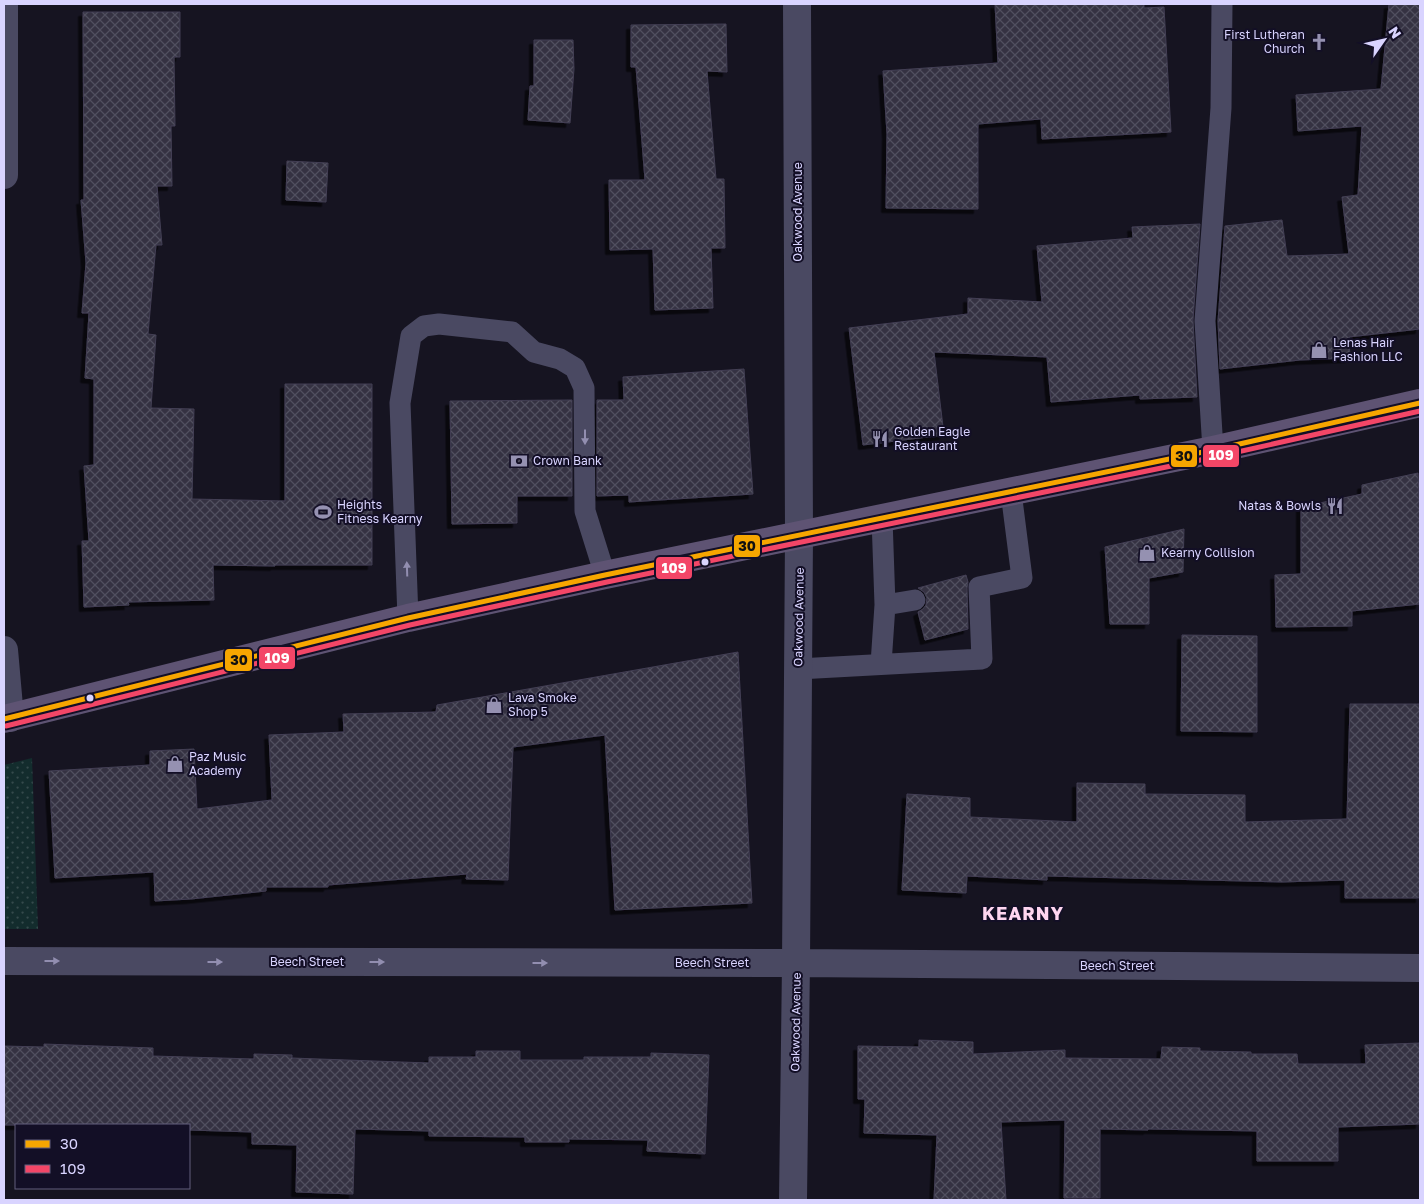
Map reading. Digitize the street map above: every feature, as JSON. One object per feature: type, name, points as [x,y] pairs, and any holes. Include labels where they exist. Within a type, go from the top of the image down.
[{"type":"main road","points":[[7,718],[408,618],[604,575],[1213,450],[1420,403]]},
{"type":"street","points":[[4,4],[4,175]]},
{"type":"street","name":"Oakwood Avenue","points":[[793,1200],[799,535],[797,4]]},
{"type":"street","points":[[4,650],[7,718]]},
{"type":"street","name":"Beech Street","points":[[4,961],[796,963],[1420,968]]},
{"type":"lane","points":[[1213,450],[1205,321],[1220,108],[1222,4]]},
{"type":"lane","points":[[408,618],[400,403],[411,336],[424,326],[439,324],[512,332],[534,352],[560,359],[575,368],[584,388],[585,511],[604,575]]},
{"type":"lane","points":[[798,669],[982,659],[974,588],[1022,578],[1011,492]]},
{"type":"lane","points":[[881,664],[885,605],[882,518]]},
{"type":"lane","points":[[885,605],[915,600]]},
{"type":"green space","points":[[32,758],[38,929],[4,929],[4,765]]},
{"type":"building","points":[[995,4],[1144,4],[1144,8],[1164,7],[1171,132],[1042,139],[1041,119],[978,124],[978,209],[886,208],[887,134],[883,71],[998,63]]},
{"type":"building","points":[[1389,4],[1420,4],[1420,329],[1349,337],[1350,358],[1300,360],[1220,369],[1218,321],[1225,226],[1282,220],[1287,256],[1349,254],[1342,197],[1358,195],[1362,126],[1298,131],[1296,95],[1381,89]]},
{"type":"building","points":[[83,12],[180,12],[180,57],[174,57],[175,126],[171,126],[172,186],[157,186],[162,245],[156,245],[148,334],[156,335],[151,408],[194,409],[192,499],[285,501],[285,384],[372,384],[372,565],[213,565],[214,600],[128,602],[129,605],[84,607],[82,541],[89,541],[84,466],[94,465],[94,379],[85,378],[89,313],[82,313],[86,263],[81,200],[84,200]]},
{"type":"building","points":[[726,24],[727,72],[707,71],[716,179],[724,179],[725,248],[711,248],[713,308],[655,310],[653,249],[610,250],[609,180],[645,180],[636,67],[631,67],[631,25]]},
{"type":"building","points":[[534,40],[573,40],[574,69],[570,123],[528,120],[530,86],[534,86]]},
{"type":"building","points":[[287,161],[328,163],[326,202],[286,200]]},
{"type":"building","points":[[1200,224],[1193,320],[1197,397],[1140,399],[1140,395],[1051,402],[1047,357],[934,352],[944,435],[863,445],[849,328],[968,314],[968,298],[1042,302],[1037,246],[1133,238],[1132,227]]},
{"type":"building","points":[[744,369],[753,494],[629,502],[629,495],[597,496],[597,400],[624,400],[623,377]]},
{"type":"building","points":[[572,400],[572,496],[517,496],[517,523],[452,524],[450,401]]},
{"type":"building","points":[[1418,473],[1420,604],[1352,611],[1352,626],[1276,627],[1275,575],[1301,574],[1301,507],[1362,494],[1362,485]]},
{"type":"building","points":[[1184,529],[1183,572],[1149,578],[1149,624],[1110,624],[1105,547]]},
{"type":"building","points":[[966,575],[968,582],[968,629],[925,640],[918,612],[926,605],[927,598],[924,592],[918,588]]},
{"type":"building","points":[[1182,635],[1257,636],[1257,732],[1181,731]]},
{"type":"building","points":[[738,652],[752,903],[615,910],[605,735],[513,747],[508,880],[466,879],[467,874],[328,885],[328,887],[266,887],[266,891],[155,901],[154,872],[55,878],[49,771],[150,765],[150,751],[194,749],[197,809],[272,800],[269,735],[344,732],[343,714],[436,712],[437,705]]},
{"type":"building","points":[[1350,704],[1420,704],[1420,898],[1345,898],[1345,880],[1282,882],[1047,876],[1047,880],[967,876],[966,893],[902,890],[907,794],[970,798],[970,817],[1077,822],[1077,783],[1145,784],[1145,794],[1245,795],[1245,822],[1347,819]]},
{"type":"building","points":[[919,1040],[973,1042],[973,1054],[1065,1050],[1065,1058],[1161,1059],[1162,1047],[1200,1048],[1200,1051],[1297,1054],[1298,1064],[1366,1064],[1365,1045],[1420,1043],[1420,1124],[1338,1127],[1338,1161],[1257,1161],[1257,1131],[1100,1129],[1100,1198],[1064,1198],[1065,1120],[1001,1122],[1006,1200],[934,1200],[937,1135],[864,1133],[865,1099],[858,1099],[858,1046],[919,1047]]},
{"type":"building","points":[[44,1044],[153,1048],[153,1056],[254,1059],[254,1054],[292,1055],[292,1058],[429,1063],[429,1057],[476,1057],[476,1051],[520,1051],[520,1060],[584,1060],[584,1057],[651,1057],[651,1053],[709,1055],[705,1154],[647,1151],[648,1140],[569,1139],[569,1142],[525,1142],[525,1137],[429,1136],[429,1131],[355,1129],[353,1194],[296,1192],[297,1145],[252,1144],[252,1132],[190,1130],[190,1124],[4,1125],[4,1046],[44,1047]]},
{"type":"transit line","name":"30","points":[[4,719],[408,618],[605,575],[1213,450],[1420,403]]},
{"type":"transit line","name":"109","points":[[6,726],[410,625],[607,582],[1215,457],[1420,411]]},
{"type":"place","name":"First Lutheran Church","points":[[1319,42]]},
{"type":"place","name":"Lenas Hair Fashion LLC","points":[[1319,350]]},
{"type":"place","name":"Golden Eagle Restaurant","points":[[880,439]]},
{"type":"place","name":"Crown Bank","points":[[519,461]]},
{"type":"place","name":"Natas & Bowls","points":[[1335,506]]},
{"type":"place","name":"Heights Fitness Kearny","points":[[323,512]]},
{"type":"place","name":"Kearny Collision","points":[[1147,553]]},
{"type":"place","name":"Lava Smoke Shop 5","points":[[494,705]]},
{"type":"place","name":"Paz Music Academy","points":[[175,764]]},
{"type":"district","name":"KEARNY","points":[[1023,914]]}]
